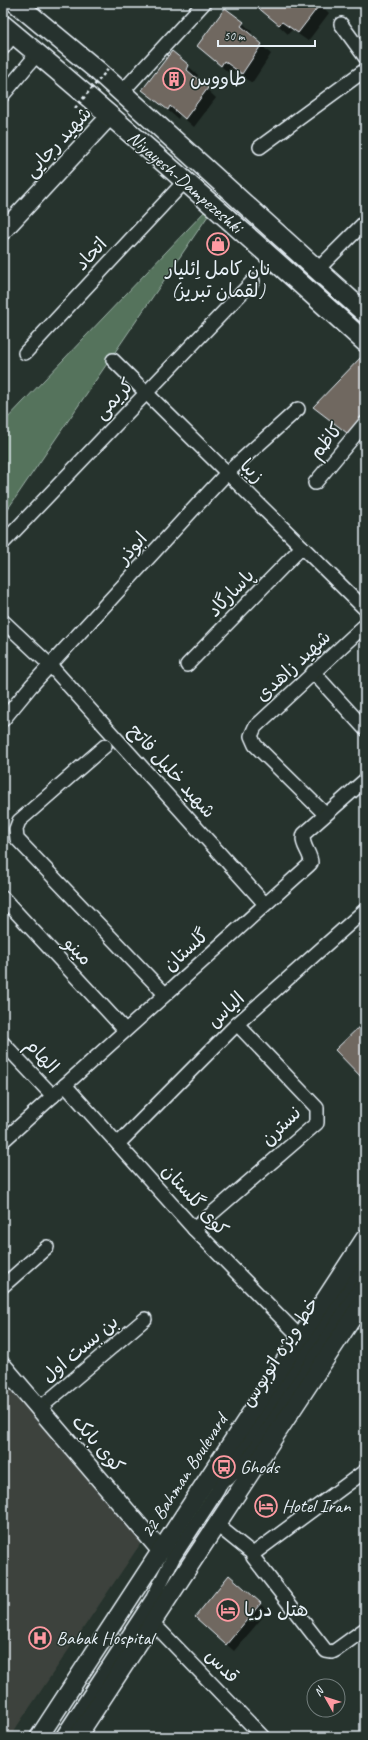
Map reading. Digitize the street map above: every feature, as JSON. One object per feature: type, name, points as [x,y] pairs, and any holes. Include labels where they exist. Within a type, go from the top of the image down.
[{"type":"highway","name":"Niyayesh-Dampezeshki","points":[[16,3],[122,92],[365,313]]},
{"type":"highway","name":"Niyayesh-Dampezeshki","points":[[7,36],[38,53],[185,181],[365,342]]},
{"type":"main road","name":"شهید رجایی","points":[[3,231],[110,116]]},
{"type":"main road","name":"22 Bahman Boulevard","points":[[38,1737],[167,1554],[300,1337],[365,1238]]},
{"type":"main road","points":[[77,1737],[365,1299]]},
{"type":"main road","name":"کوی بابک","points":[[3,1366],[167,1554]]},
{"type":"street","points":[[122,92],[204,3]]},
{"type":"street","points":[[341,24],[365,57]]},
{"type":"street","points":[[3,95],[38,53]]},
{"type":"street","points":[[260,148],[365,70]]},
{"type":"street","name":"اتحاد","points":[[25,353],[185,181]]},
{"type":"street","points":[[317,270],[365,222]]},
{"type":"street","name":"کریمی","points":[[3,543],[253,281]]},
{"type":"street","name":"زیبا","points":[[113,360],[365,609]]},
{"type":"street","name":"ابوذر","points":[[3,720],[50,665],[227,473],[298,409]]},
{"type":"street","name":"کاظم","points":[[315,483],[365,423]]},
{"type":"street","name":"پاسارگاد","points":[[186,665],[302,547]]},
{"type":"street","name":"شهید خلیل فاتح","points":[[3,621],[50,665],[266,904]]},
{"type":"street","name":"شهید زاهدی","points":[[325,814],[255,744],[251,736],[255,727],[364,626]]},
{"type":"street","points":[[313,672],[365,729]]},
{"type":"street","points":[[105,746],[19,821],[16,829],[17,839],[165,994]]},
{"type":"street","name":"گلستان","points":[[3,1141],[311,863],[311,858],[302,839],[304,834],[365,780]]},
{"type":"street","name":"مینو","points":[[3,898],[126,1030]]},
{"type":"street","name":"الیاس","points":[[118,1144],[237,1024],[365,910]]},
{"type":"street","name":"نسترن","points":[[194,1229],[317,1123],[317,1108],[237,1024]]},
{"type":"street","name":"الهام","points":[[3,1043],[53,1096]]},
{"type":"street","name":"کوی گلستان","points":[[65,1085],[194,1229],[300,1337]]},
{"type":"street","points":[[3,1286],[47,1247]]},
{"type":"street","name":"خط ویژه اتوبوس","points":[[217,1491],[233,1458],[365,1256]]},
{"type":"street","name":"خط ویژه اتوبوس","points":[[49,1737],[167,1554],[217,1491],[242,1463],[365,1274]]},
{"type":"street","name":"بن بست اول","points":[[40,1408],[145,1319]]},
{"type":"street","points":[[253,1554],[365,1471]]},
{"type":"street","points":[[217,1525],[253,1554],[253,1557],[326,1651],[332,1652],[365,1628]]},
{"type":"street","name":"خط ویژه اتوبوس","points":[[62,1737],[153,1598],[167,1554]]},
{"type":"street","name":"قدس","points":[[152,1622],[263,1737]]},
{"type":"path","points":[[75,108],[110,68]]},
{"type":"shaded area","name":"Babak Hospital","points":[[3,1379],[141,1543],[13,1732],[3,1733]]},
{"type":"green space","points":[[227,188],[3,516],[3,423]]},
{"type":"building","name":"طاووس","points":[[258,3],[321,3],[298,33],[282,22],[279,25],[256,6]]},
{"type":"building","name":"طاووس","points":[[225,8],[244,22],[241,26],[262,44],[242,74],[224,61],[221,66],[197,46]]},
{"type":"building","name":"طاووس","points":[[172,51],[189,65],[187,70],[208,88],[185,119],[170,106],[168,110],[142,90]]},
{"type":"building","points":[[363,355],[365,357],[365,419],[351,436],[313,407]]},
{"type":"building","points":[[365,1021],[365,1081],[335,1050]]},
{"type":"building","name":"هتل دریا","points":[[229,1575],[261,1603],[226,1645],[195,1617]]},
{"type":"place","name":"طاووس","points":[[174,79]]},
{"type":"place","name":"نان کامل اِئلیار (لقمان تبریز)","points":[[218,244]]},
{"type":"place","name":"Ghods","points":[[224,1467]]},
{"type":"place","name":"Hotel Iran","points":[[266,1506]]},
{"type":"place","name":"هتل دریا","points":[[228,1610]]},
{"type":"place","name":"Babak Hospital","points":[[40,1638]]}]
